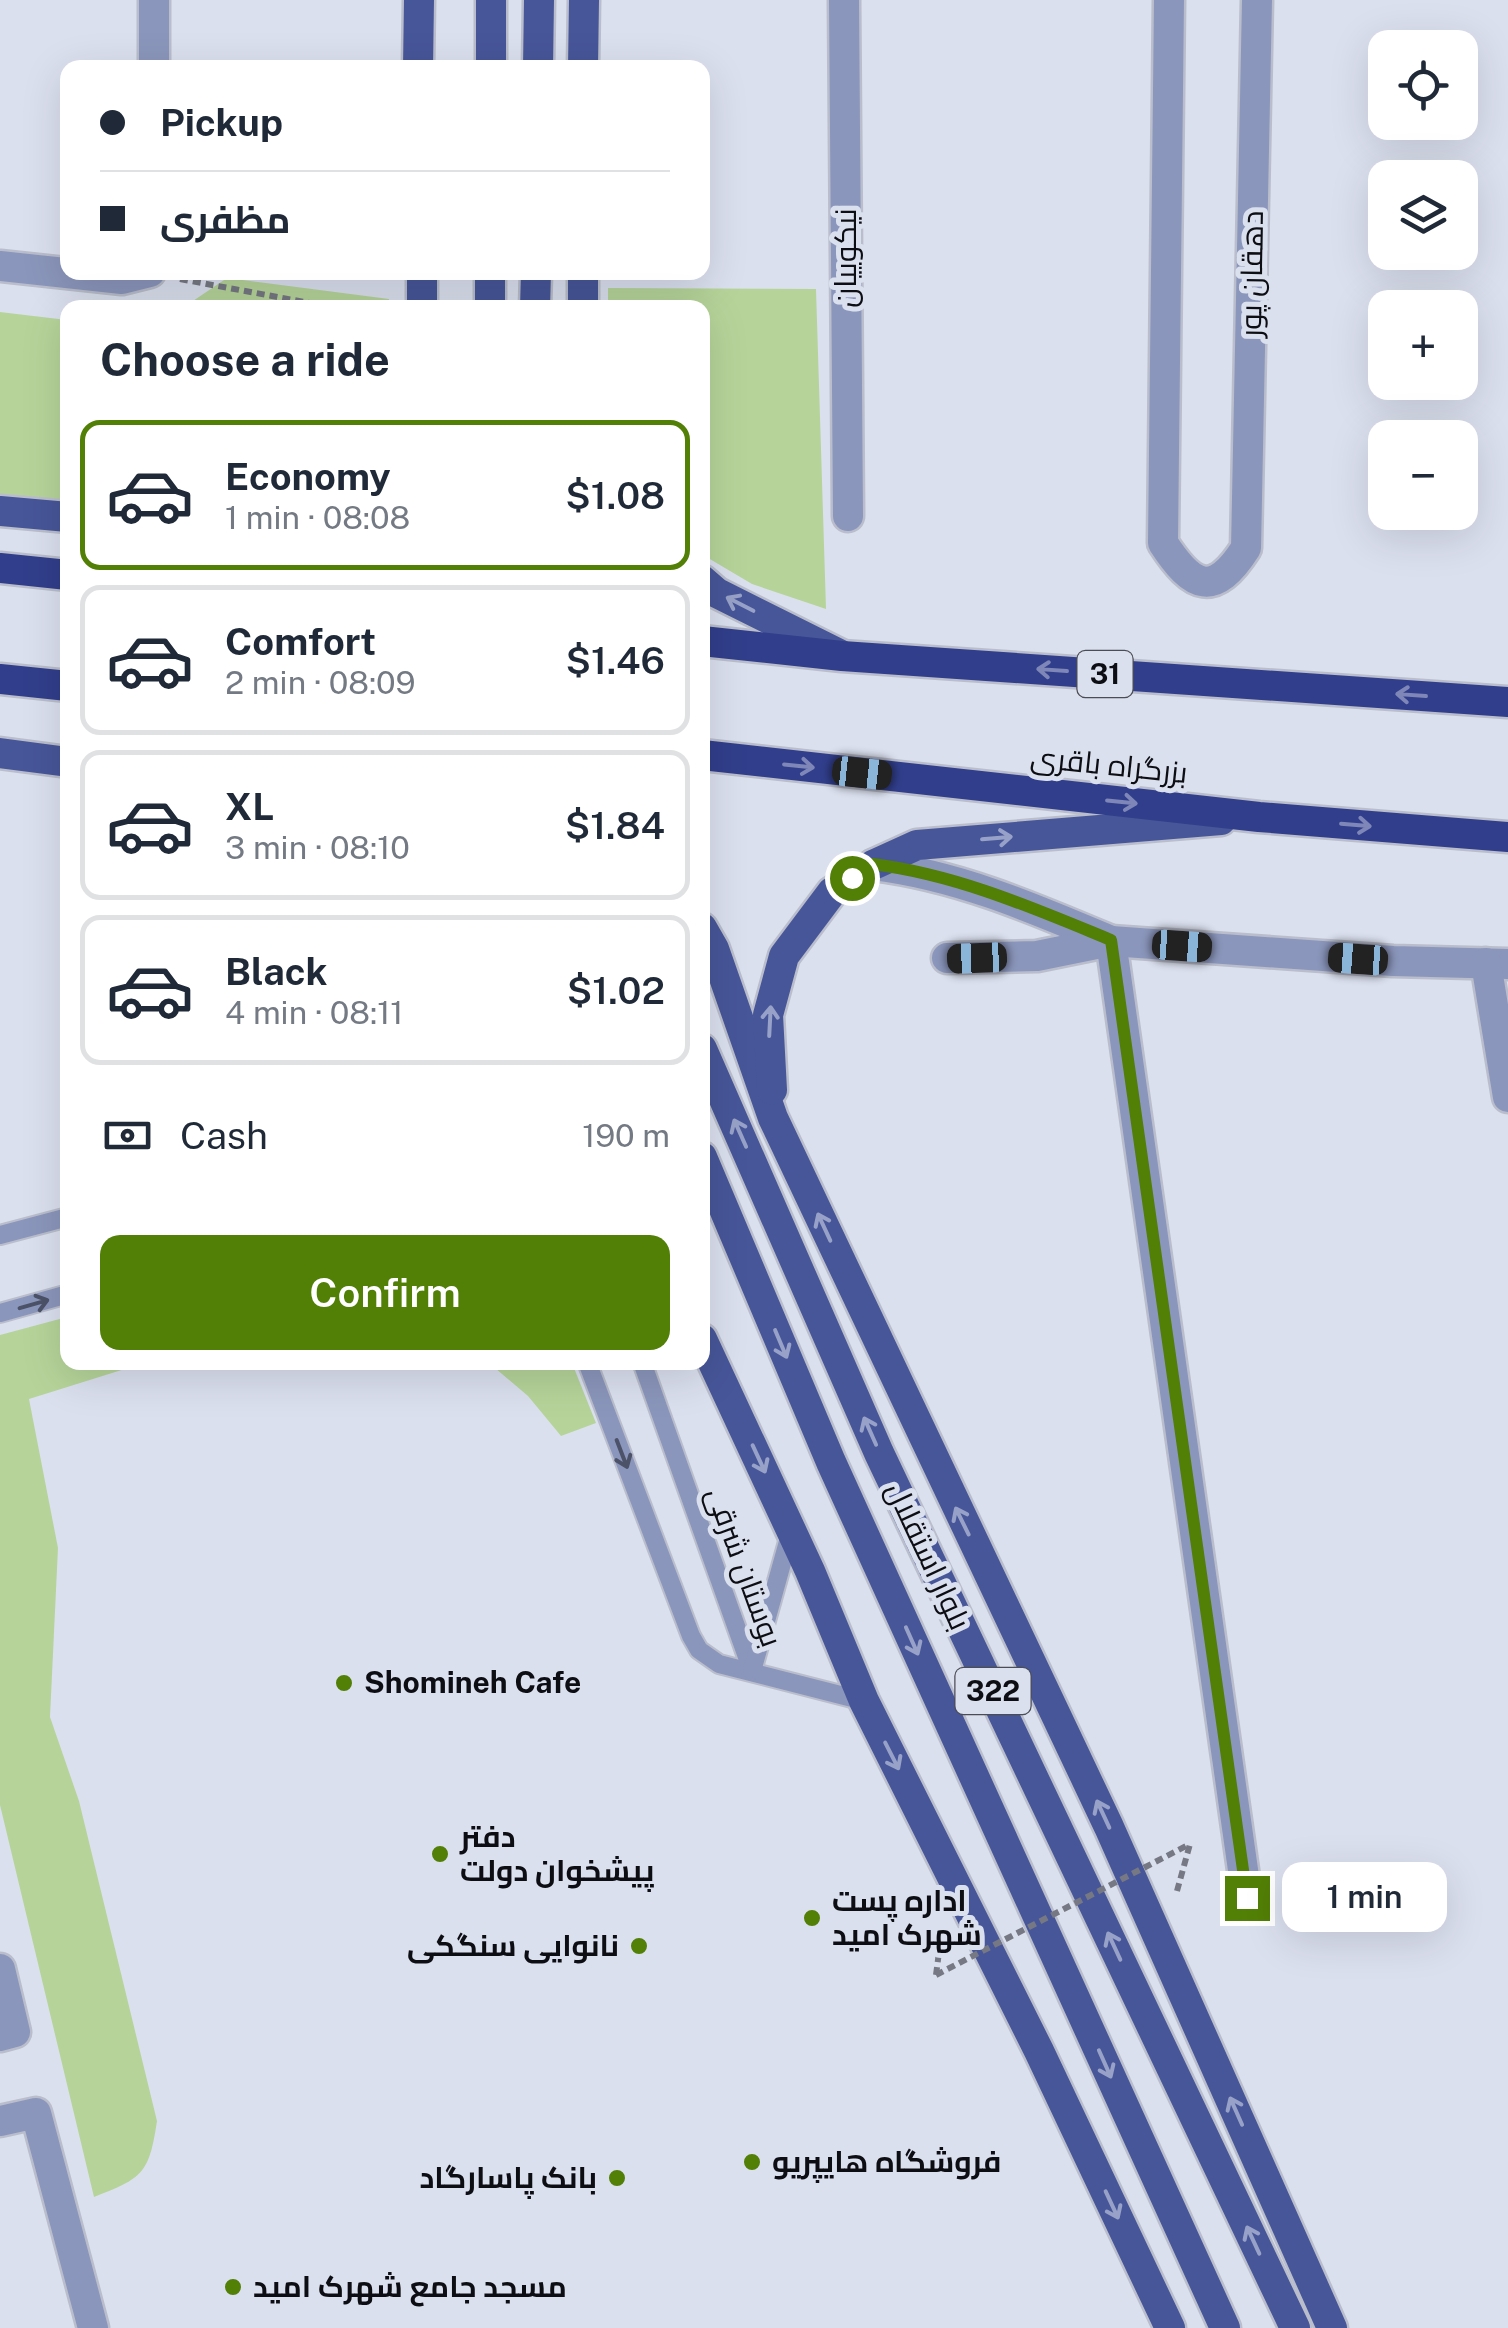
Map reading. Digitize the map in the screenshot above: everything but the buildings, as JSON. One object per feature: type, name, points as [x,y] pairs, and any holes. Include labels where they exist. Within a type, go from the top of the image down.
[{"type":"highway","points":[[0,568],[60,574]]},
{"type":"highway","name":"31","points":[[710,642],[842,656],[1508,702]]},
{"type":"highway","points":[[0,678],[60,685]]},
{"type":"highway","name":"بزرگراه باقری","points":[[710,757],[1259,817],[1508,837]]},
{"type":"main road","points":[[418,60],[419,0]]},
{"type":"main road","points":[[491,0],[491,60]]},
{"type":"main road","points":[[538,60],[539,0]]},
{"type":"main road","points":[[584,0],[584,60]]},
{"type":"main road","points":[[0,511],[60,517]]},
{"type":"main road","points":[[710,587],[842,656]]},
{"type":"main road","points":[[0,753],[60,761]]},
{"type":"main road","points":[[773,1118],[768,1016],[784,956],[832,892],[873,864],[918,845],[1259,817]]},
{"type":"main road","points":[[710,942],[773,1118],[1109,1826],[1332,2328]]},
{"type":"main road","name":"بلوار استقلال","points":[[710,1067],[880,1453],[1295,2328]]},
{"type":"main road","name":"بلوار استقلال","points":[[710,1176],[831,1462],[1225,2328]]},
{"type":"main road","points":[[710,1356],[792,1530],[864,1701],[1039,2051],[1170,2328]]},
{"type":"street","points":[[154,0],[154,60]]},
{"type":"street","name":"نیکوییان","points":[[844,0],[848,516]]},
{"type":"street","name":"دهقان پور","points":[[1169,0],[1163,544],[1177,565],[1201,582],[1218,580],[1230,572],[1246,548],[1257,0]]},
{"type":"street","points":[[0,266],[60,272]]},
{"type":"street","points":[[873,864],[914,870],[998,893],[1111,940]]},
{"type":"street","points":[[1111,940],[1247,1898]]},
{"type":"street","points":[[947,958],[1037,956],[1111,940],[1393,962],[1497,964],[1508,1097]]},
{"type":"street","points":[[0,1969],[15,2032],[0,2036]]},
{"type":"street","points":[[0,2121],[36,2113],[94,2328]]},
{"type":"lane","points":[[0,1235],[60,1219]]},
{"type":"lane","points":[[0,1313],[60,1296]]},
{"type":"lane","name":"بوستان شرقی","points":[[590,1370],[691,1636],[699,1650],[719,1664],[752,1670],[645,1370]]},
{"type":"lane","points":[[792,1530],[752,1670],[864,1701]]},
{"type":"path","points":[[187,280],[294,300]]},
{"type":"path","points":[[936,1975],[1190,1844]]},
{"type":"green space","points":[[224,280],[389,299],[389,300],[194,300]]},
{"type":"green space","points":[[608,288],[816,289],[826,609],[752,584],[710,559],[710,300],[608,300]]},
{"type":"green space","points":[[0,312],[60,319],[60,505],[0,498]]},
{"type":"green space","points":[[60,1319],[60,1370],[122,1370],[29,1399],[58,1548],[50,1717],[79,1801],[157,2121],[151,2153],[141,2172],[123,2185],[94,2197],[0,1805],[0,1335]]},
{"type":"green space","points":[[497,1370],[575,1370],[596,1423],[561,1436],[528,1396]]},
{"type":"place","name":"Shomineh Cafe","points":[[344,1683]]},
{"type":"place","name":"دفتر پیشخوان دولت","points":[[440,1854]]},
{"type":"place","name":"اداره پست شهرک امید","points":[[812,1918]]},
{"type":"place","name":"نانوایی سنگکی","points":[[639,1946]]},
{"type":"place","name":"فروشگاه هایپریو","points":[[752,2162]]},
{"type":"place","name":"بانک پاسارگاد","points":[[617,2178]]},
{"type":"place","name":"مسجد جامع شهرک امید","points":[[233,2287]]},
{"type":"route","points":[[852,878],[873,864],[914,870],[998,893],[1111,940],[1247,1898]]}]
